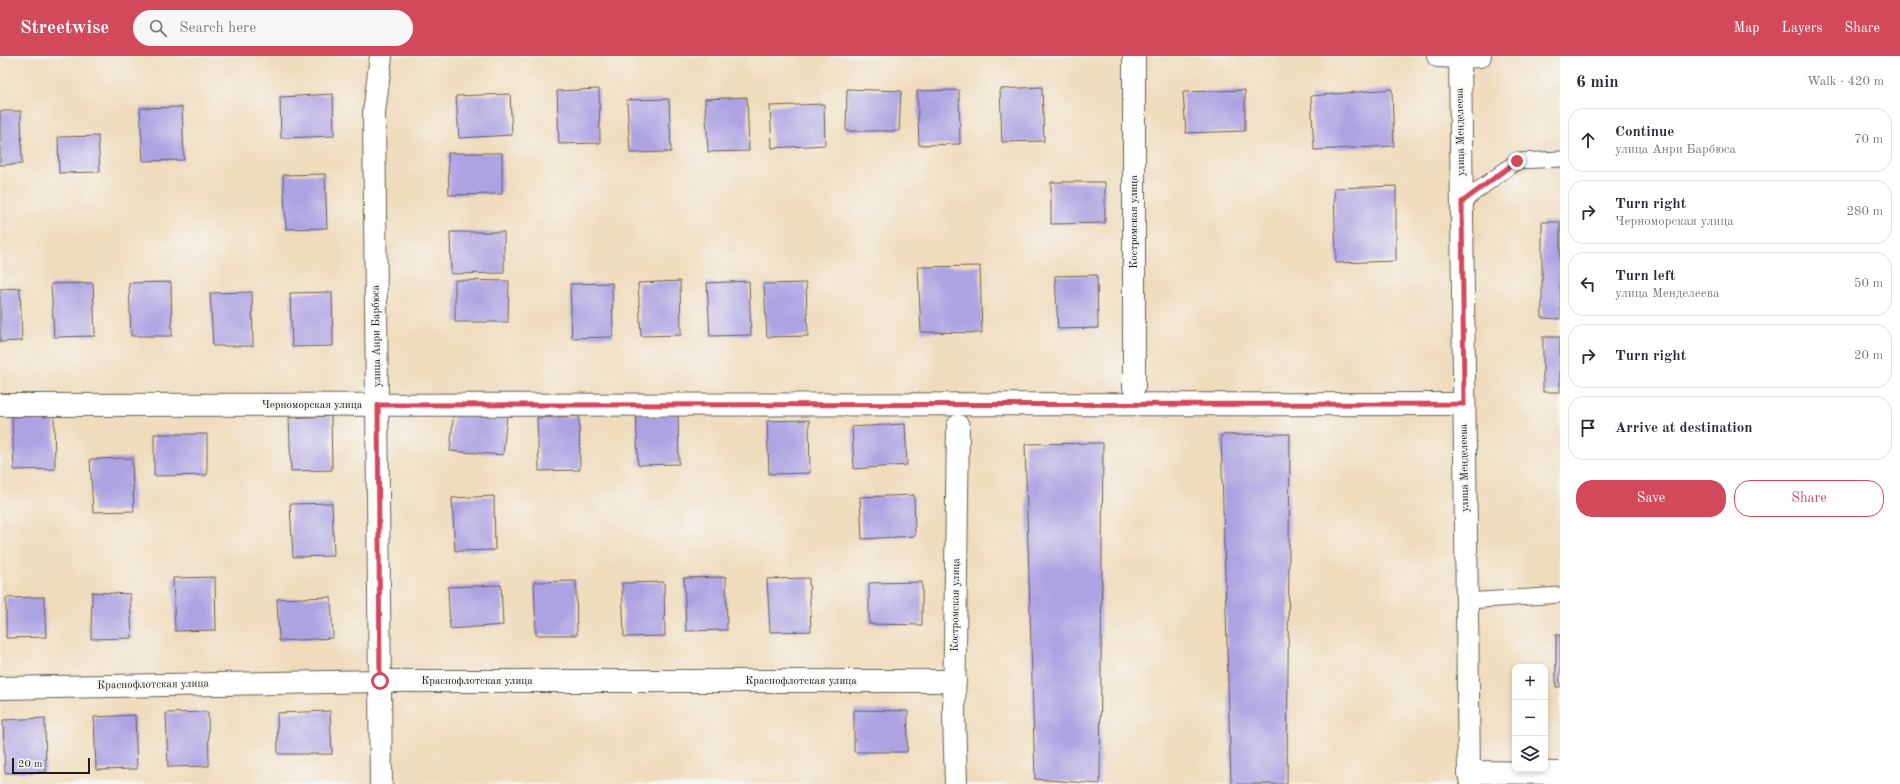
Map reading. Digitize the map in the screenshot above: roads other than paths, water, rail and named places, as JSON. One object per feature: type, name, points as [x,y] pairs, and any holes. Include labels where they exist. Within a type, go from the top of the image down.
[{"type":"street","name":"улица Анри Барбюса","points":[[381,56],[374,113],[381,784]]},
{"type":"street","name":"Костромская улица","points":[[1134,56],[1134,387]]},
{"type":"street","points":[[1438,56],[1467,56]]},
{"type":"street","name":"улица Менделеева","points":[[1467,56],[1462,202],[1470,778]]},
{"type":"street","name":"Черноморская улица","points":[[0,405],[1464,404]]},
{"type":"street","name":"Костромская улица","points":[[956,784],[955,681],[958,426]]},
{"type":"street","name":"Краснофлотская улица","points":[[0,688],[380,681],[955,681]]},
{"type":"street","points":[[1470,778],[1560,773]]},
{"type":"lane","points":[[1462,202],[1517,161],[1560,159]]},
{"type":"lane","points":[[1467,601],[1560,595]]}]
